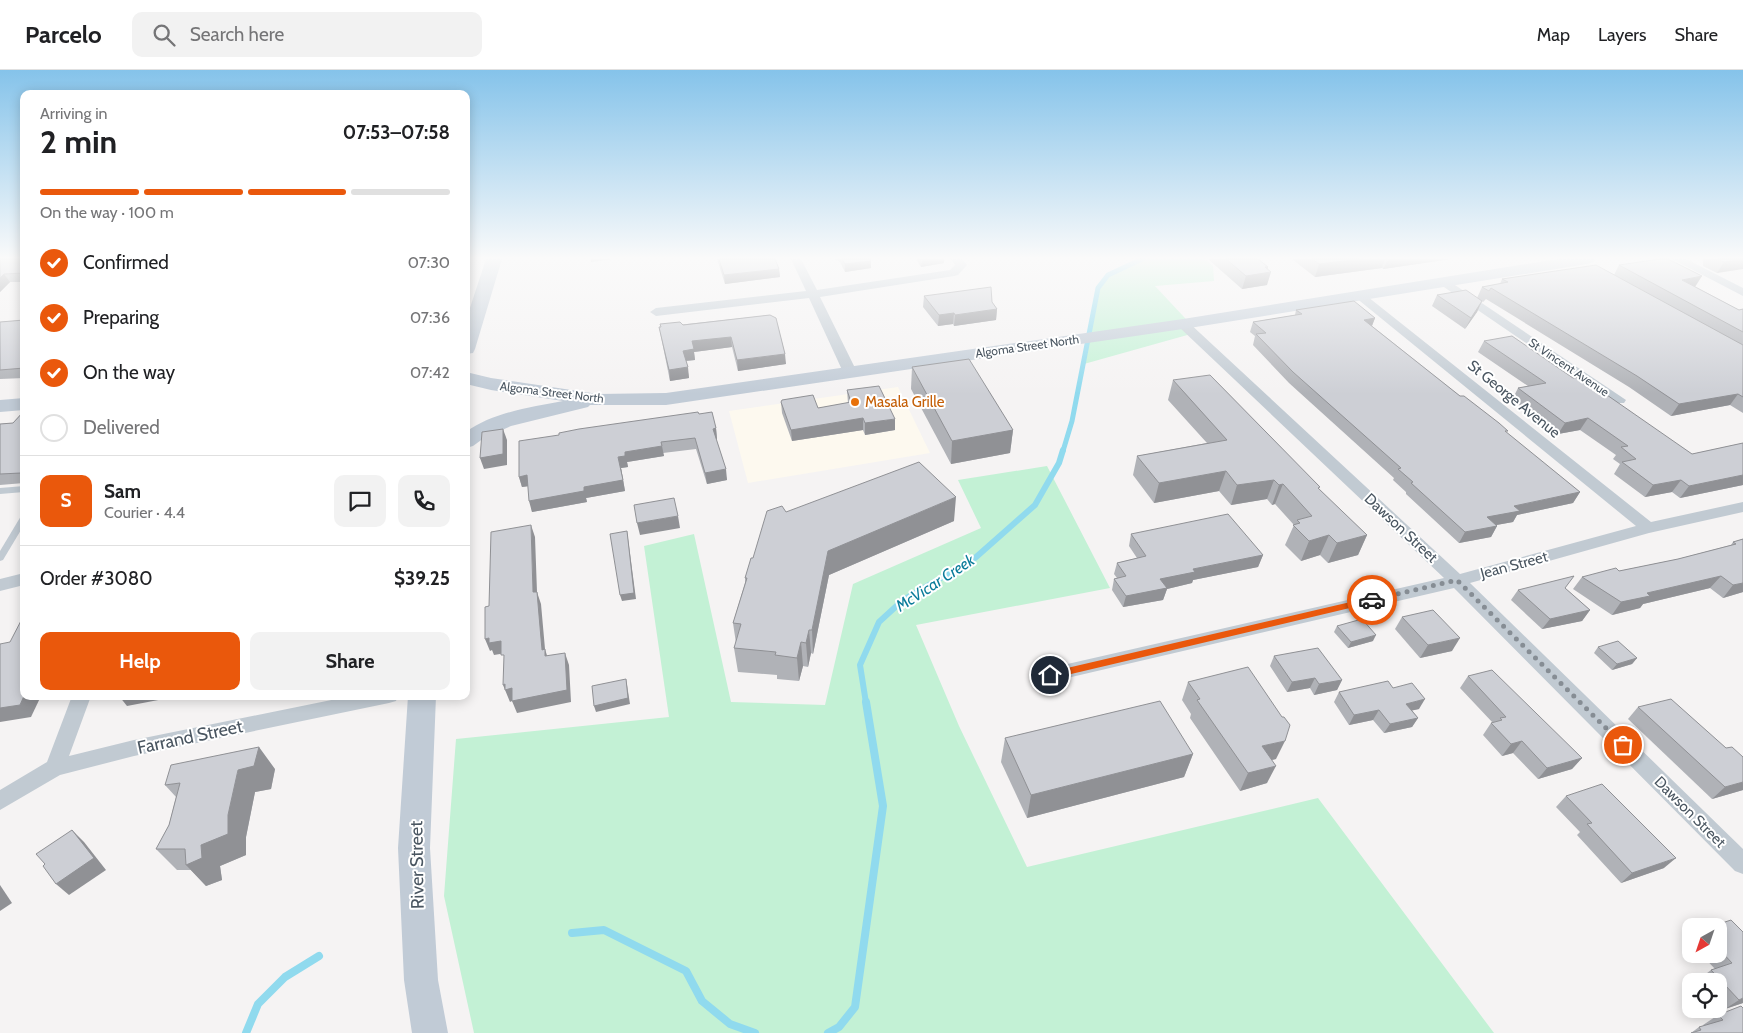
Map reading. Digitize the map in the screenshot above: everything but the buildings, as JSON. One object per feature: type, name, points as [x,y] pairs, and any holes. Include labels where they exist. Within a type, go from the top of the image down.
[{"type":"street","points":[[470,336],[480,304]]},
{"type":"street","points":[[656,312],[726,304]]},
{"type":"street","points":[[818,304],[850,372]]},
{"type":"street","name":"Algoma Street North","points":[[470,379],[491,384],[598,400],[666,399],[1183,324],[1305,304]]},
{"type":"street","name":"St George Avenue","points":[[1370,304],[1648,528]]},
{"type":"street","name":"St Vincent Avenue","points":[[1476,304],[1619,400]]},
{"type":"street","name":"Dawson Street","points":[[1183,324],[1457,580],[1740,857]]},
{"type":"street","points":[[470,438],[476,432],[533,414],[598,400]]},
{"type":"street","points":[[0,406],[20,404]]},
{"type":"street","name":"Jean Street","points":[[1050,675],[1457,580],[1648,528],[1743,507]]},
{"type":"street","points":[[0,585],[20,580]]},
{"type":"street","points":[[55,768],[80,700]]},
{"type":"street","name":"Farrand Street","points":[[0,801],[55,768],[134,748],[369,700]]},
{"type":"street","name":"River Street","points":[[422,700],[414,848],[421,980],[430,1033]]},
{"type":"lane","points":[[0,491],[20,489]]},
{"type":"lane","points":[[0,558],[20,525]]},
{"type":"shaded area","points":[[898,387],[930,453],[748,483],[729,411]]},
{"type":"green space","points":[[1095,304],[1172,304],[1198,332],[1084,364]]},
{"type":"green space","points":[[1047,466],[1110,588],[916,625],[959,726],[1027,867],[1318,798],[1494,1033],[474,1033],[444,896],[456,739],[669,717],[644,546],[694,534],[731,702],[825,705],[853,584],[981,528],[958,480]]},
{"type":"waterway","name":"McVicar Creek","points":[[1063,451],[1072,421],[1095,304]]},
{"type":"waterway","name":"McVicar Creek","points":[[866,703],[860,665],[879,622],[903,600],[975,558],[1035,505],[1059,463],[1063,450]]},
{"type":"waterway","name":"McVicar Creek","points":[[828,1033],[839,1027],[855,1007],[883,806],[866,702]]},
{"type":"waterway","name":"McVicar Creek","points":[[572,933],[604,930],[686,971],[702,1001],[730,1024],[755,1033]]},
{"type":"waterway","name":"McVicar Creek","points":[[246,1033],[258,1004],[285,977],[319,956]]},
{"type":"way so far","points":[[1372,600],[1457,580],[1623,745]]},
{"type":"place","name":"Masala Grille","points":[[855,402]]},
{"type":"route","points":[[1050,675],[1372,600]]}]
